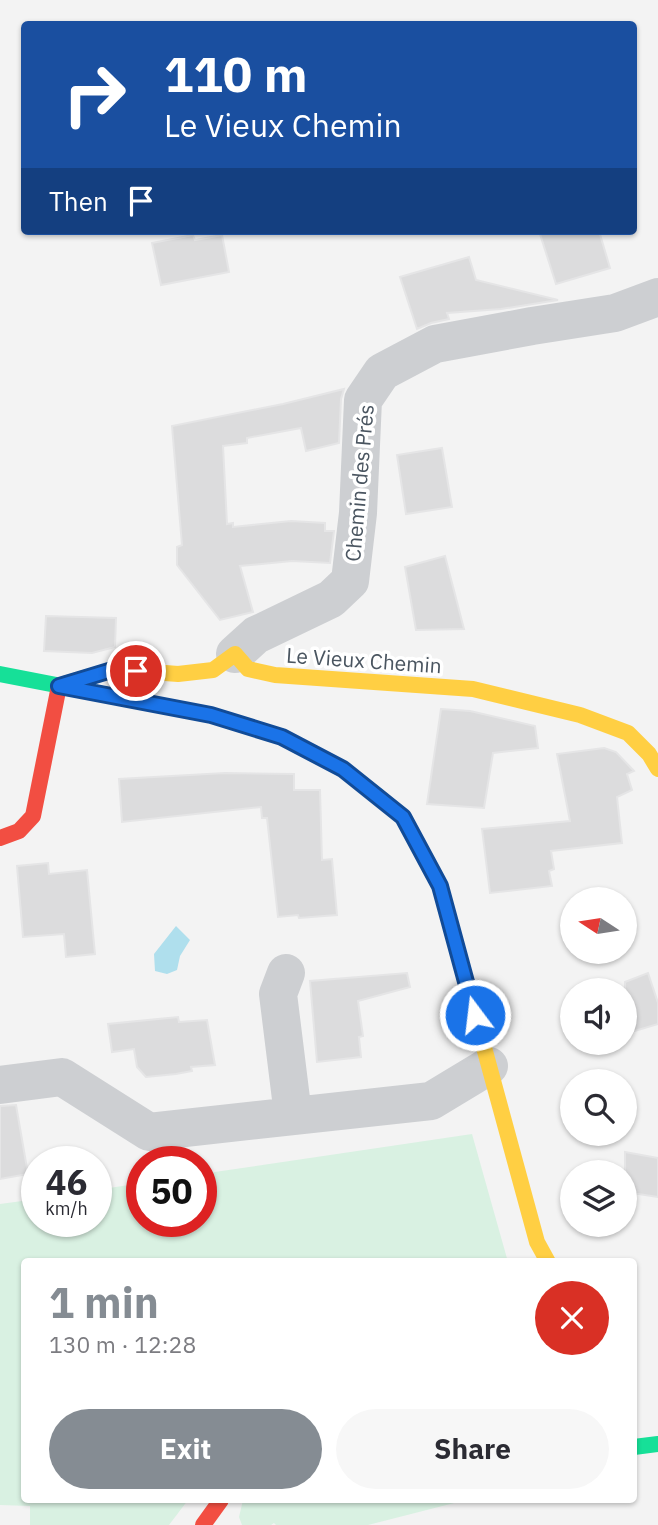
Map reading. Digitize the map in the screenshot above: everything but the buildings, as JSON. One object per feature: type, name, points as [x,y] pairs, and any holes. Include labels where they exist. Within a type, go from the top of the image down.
[{"type":"main road","points":[[59,686],[115,669],[178,674],[213,670],[235,654]]},
{"type":"main road","name":"Le Vieux Chemin","points":[[235,654],[248,669],[275,675],[473,689],[580,715],[628,733],[649,754],[658,769]]},
{"type":"main road","points":[[0,674],[211,715],[282,737],[343,769],[403,817],[440,886],[537,1242],[546,1258]]},
{"type":"main road","points":[[0,838],[8,838],[23,829],[33,816],[59,686]]},
{"type":"main road","points":[[537,1242],[537,1258]]},
{"type":"main road","points":[[637,1447],[658,1444]]},
{"type":"main road","points":[[203,1525],[219,1503]]},
{"type":"street","name":"Chemin des Prés","points":[[235,654],[256,635],[331,599],[350,581],[358,513],[362,400],[383,372],[435,344],[615,313],[658,297]]},
{"type":"street","points":[[286,973],[278,994],[293,1115]]},
{"type":"street","points":[[0,1085],[62,1077],[149,1132],[431,1101],[489,1066]]},
{"type":"green space","points":[[472,1134],[507,1258],[21,1258],[21,1503],[186,1503],[169,1525],[30,1525],[30,1506],[0,1505],[0,1204],[21,1201],[21,1237],[112,1237],[112,1188],[126,1185],[126,1237],[217,1237],[217,1172]]},
{"type":"green space","points":[[242,1503],[454,1503],[368,1525],[242,1525],[239,1517]]},
{"type":"water","points":[[176,926],[190,940],[180,956],[177,970],[167,974],[155,971],[154,954]]},
{"type":"traffic: fast","points":[[0,674],[211,715],[282,737],[343,769],[379,797]]},
{"type":"traffic: fast","points":[[637,1447],[658,1444]]},
{"type":"traffic: slow","points":[[64,684],[115,669],[178,674],[213,670],[235,654],[248,669],[275,675],[473,689],[580,715],[628,733],[649,754],[658,769]]},
{"type":"traffic: slow","points":[[379,797],[403,817],[440,886],[537,1242],[546,1258]]},
{"type":"traffic: jam","points":[[0,838],[19,831],[33,816],[59,686]]},
{"type":"traffic: jam","points":[[203,1525],[219,1503]]},
{"type":"route","points":[[136,671],[115,669],[59,686],[211,715],[282,737],[343,769],[403,817],[440,886],[475,1015]]}]
